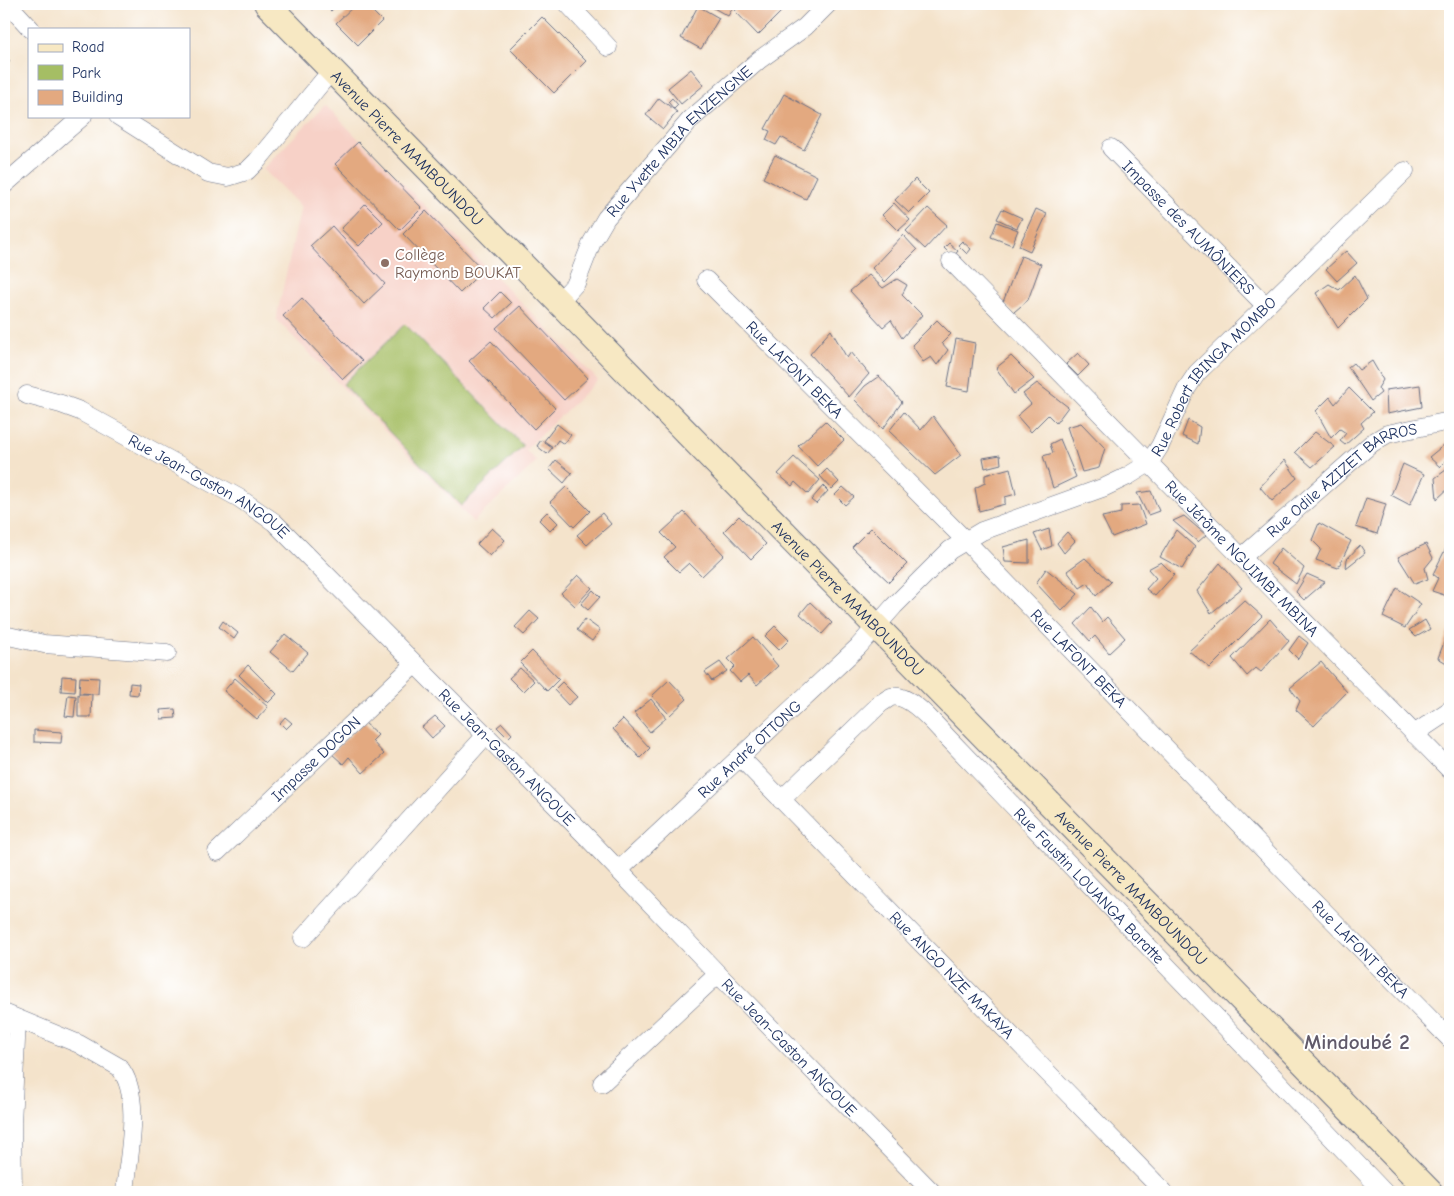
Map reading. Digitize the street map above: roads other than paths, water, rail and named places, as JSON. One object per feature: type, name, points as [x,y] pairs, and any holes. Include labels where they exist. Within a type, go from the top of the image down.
[{"type":"street","points":[[8,4],[30,28]]},
{"type":"street","name":"Avenue Pierre MAMBOUNDOU","points":[[267,4],[1430,1192]]},
{"type":"street","points":[[568,4],[608,47]]},
{"type":"street","name":"Rue Yvette MBIA ENZENGNE","points":[[558,303],[576,283],[592,242],[606,218],[690,120],[759,60],[805,28],[828,4]]},
{"type":"street","points":[[121,118],[208,173],[228,177],[246,171],[257,161],[331,71]]},
{"type":"street","points":[[4,185],[81,118]]},
{"type":"street","name":"Impasse des AUMÔNIERS","points":[[1111,148],[1266,306]]},
{"type":"street","name":"Rue Robert IBINGA MOMBO","points":[[877,627],[894,606],[950,550],[982,531],[1105,487],[1149,463],[1160,446],[1187,388],[1197,373],[1405,171]]},
{"type":"street","name":"Rue Jérôme NGUIMBI MBINA","points":[[951,261],[1450,770]]},
{"type":"street","name":"Rue LAFONT BEKA","points":[[706,280],[966,541],[1291,878],[1450,1039]]},
{"type":"street","name":"Rue Jean-Gaston ANGOUE","points":[[27,395],[60,404],[88,415],[239,498],[274,522],[619,870],[718,974],[932,1192]]},
{"type":"street","name":"Rue Odile AZIZET BARROS","points":[[1242,557],[1372,443],[1387,434],[1450,420]]},
{"type":"street","name":"Rue André OTTONG","points":[[619,870],[858,647],[877,627]]},
{"type":"street","points":[[4,635],[44,644],[167,653]]},
{"type":"street","name":"Impasse DOGON","points":[[217,852],[415,664]]},
{"type":"street","name":"Rue Faustin LOUANGA Baratte","points":[[781,800],[881,703],[891,697],[904,698],[919,709],[948,738],[1384,1192]]},
{"type":"street","points":[[1414,734],[1450,710]]},
{"type":"street","points":[[303,938],[486,736]]},
{"type":"street","name":"Rue ANGO NZE MAKAYA","points":[[740,757],[1164,1192]]},
{"type":"street","points":[[602,1083],[718,974]]},
{"type":"street","points":[[13,1192],[10,1016],[78,1044],[119,1068],[123,1073],[128,1081],[133,1120],[124,1192]]},
{"type":"place","name":"Collège Raymonb BOUKAT","points":[[385,263]]},
{"type":"district","name":"Mindoubé 2","points":[[1357,1042]]}]
